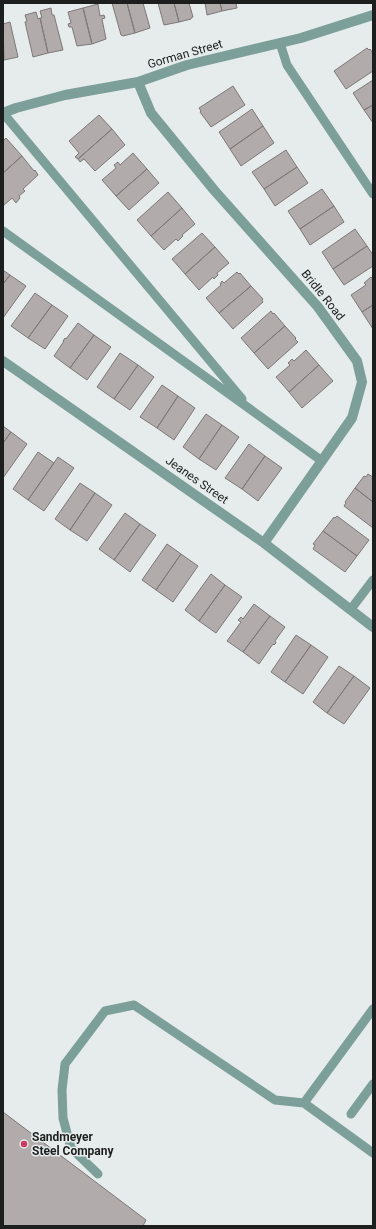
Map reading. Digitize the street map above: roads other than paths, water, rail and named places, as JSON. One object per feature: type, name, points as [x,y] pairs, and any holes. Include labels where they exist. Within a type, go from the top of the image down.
[{"type":"street","name":"Gorman Street","points":[[3,113],[65,95],[138,82],[187,65],[302,38],[373,15]]},
{"type":"street","name":"Bridle Road","points":[[138,82],[151,114],[214,190],[318,307],[357,361],[362,382],[352,418],[264,542]]},
{"type":"street","name":"Jeanes Street","points":[[3,361],[264,542],[373,627]]},
{"type":"lane","points":[[280,43],[287,65],[373,194]]},
{"type":"lane","points":[[3,113],[250,409]]},
{"type":"lane","points":[[3,231],[322,461]]},
{"type":"lane","points":[[351,609],[373,580]]},
{"type":"lane","points":[[98,1174],[71,1148],[63,1118],[62,1090],[65,1064],[105,1011],[134,1005],[275,1100],[304,1103],[373,1153]]},
{"type":"lane","points":[[304,1103],[373,1009]]},
{"type":"lane","points":[[351,1114],[373,1084]]},
{"type":"place","name":"Sandmeyer Steel Company","points":[[24,1144]]}]
